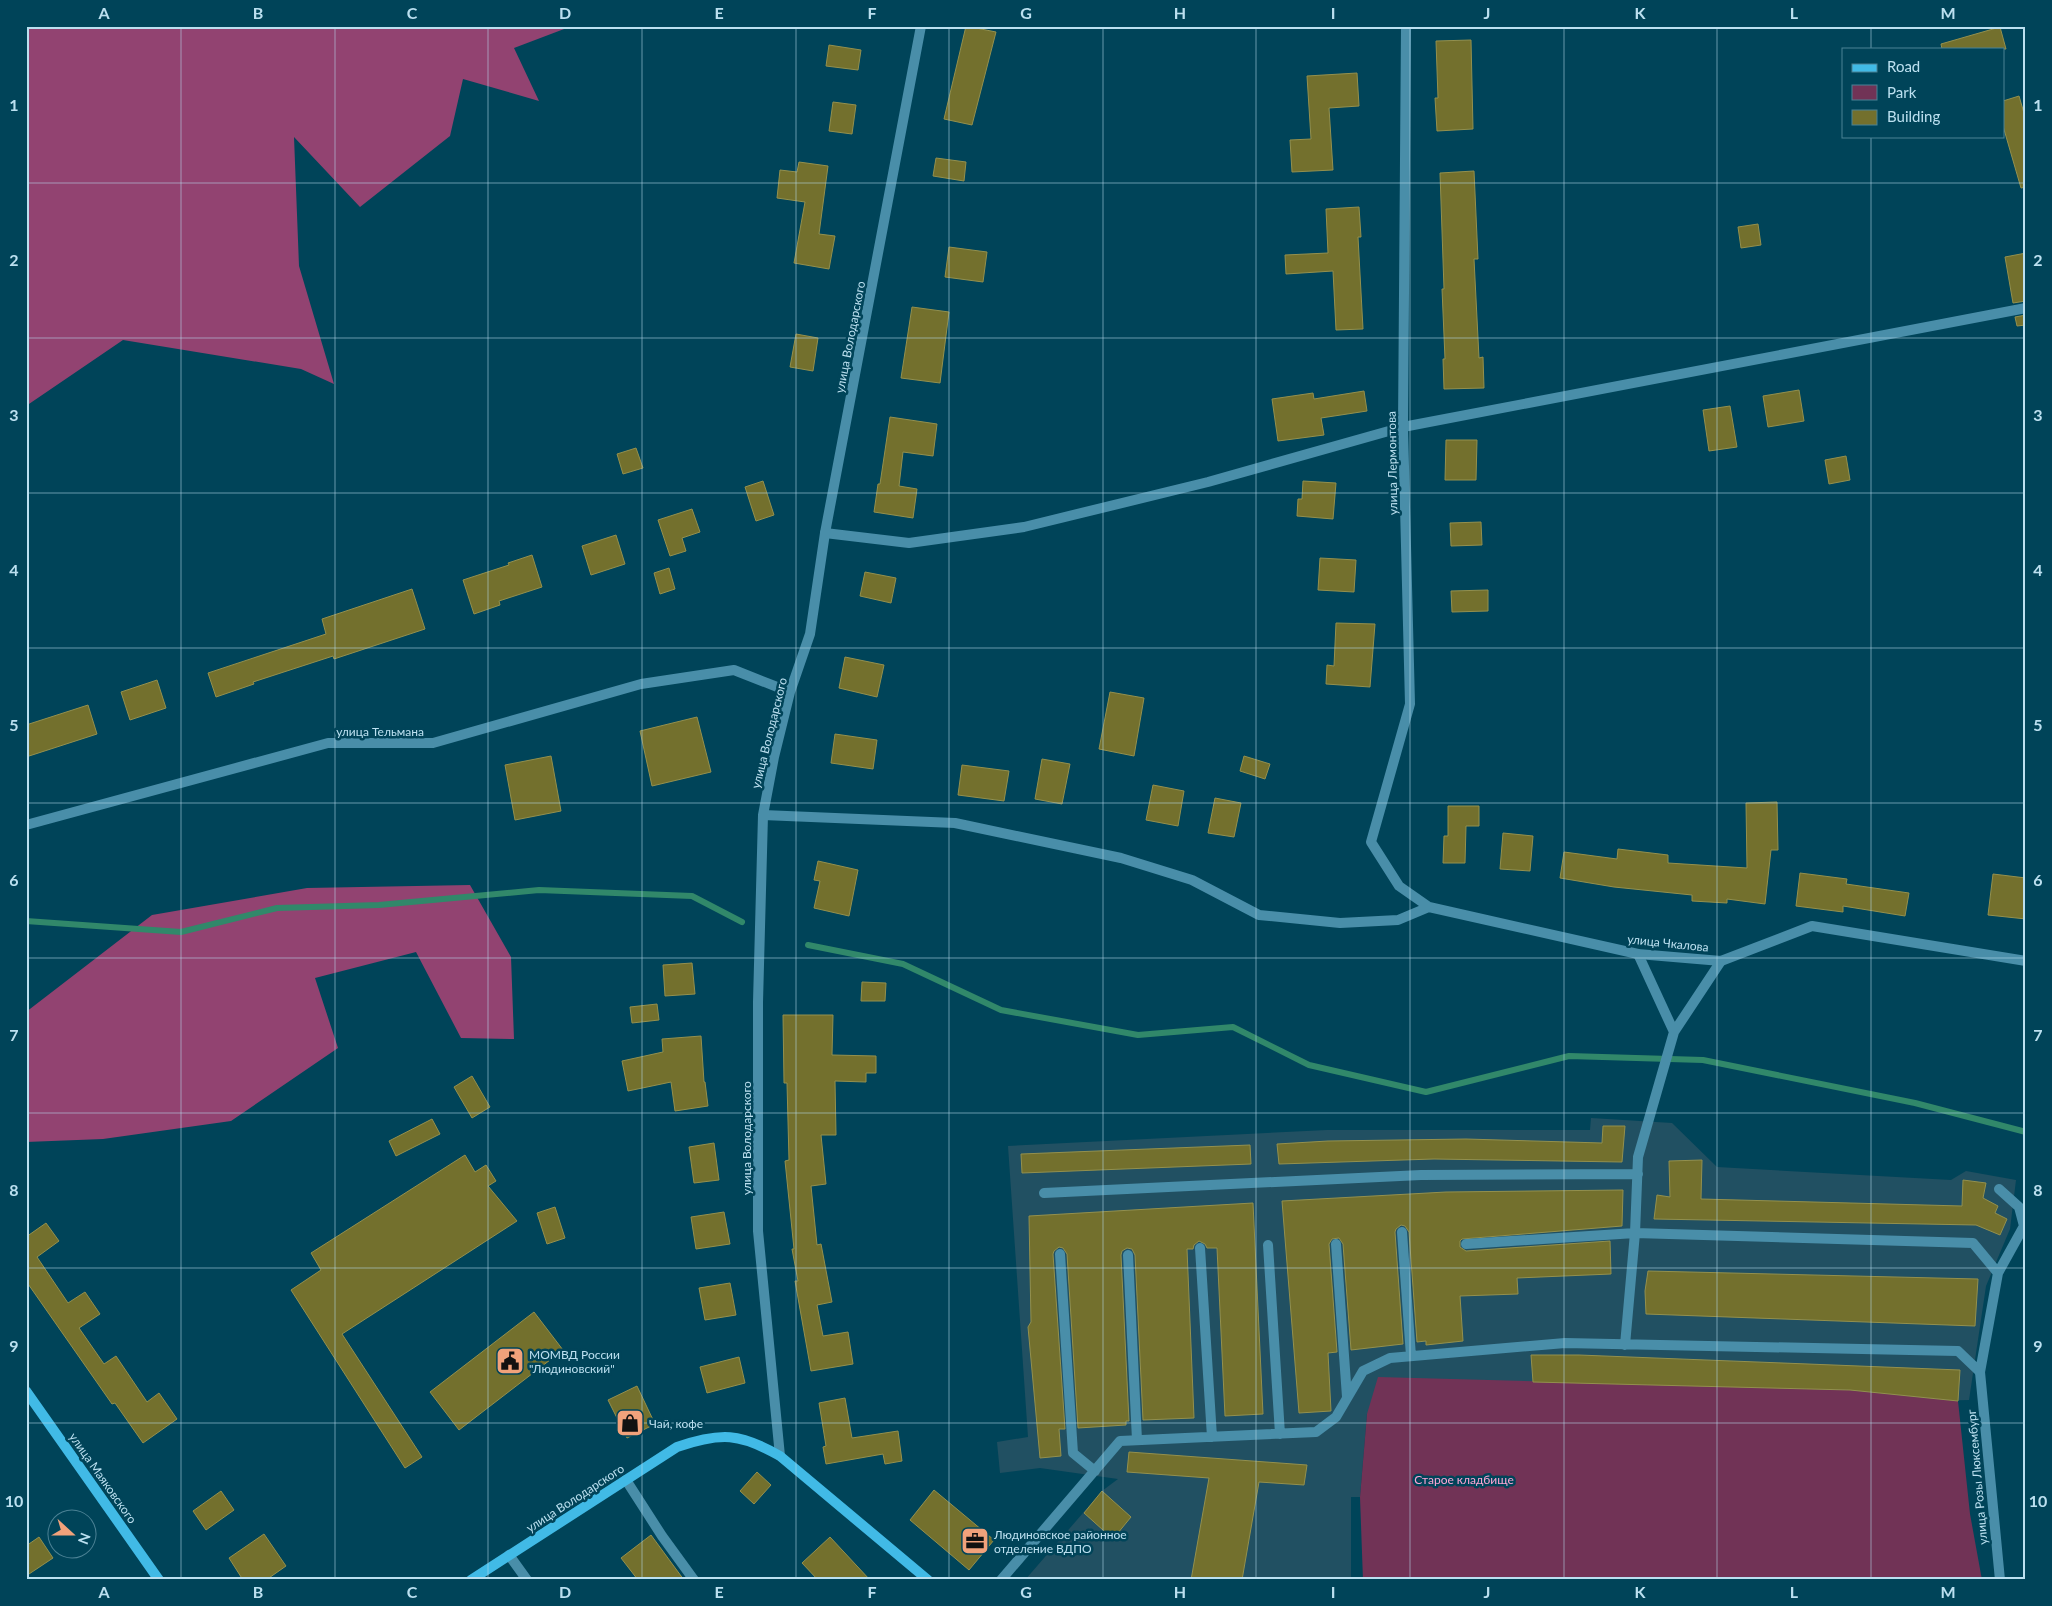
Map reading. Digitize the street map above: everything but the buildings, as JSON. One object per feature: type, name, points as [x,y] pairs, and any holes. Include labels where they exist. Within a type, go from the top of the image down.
[{"type":"street","name":"улица Володарского","points":[[780,1456],[758,1231],[758,1002],[763,815],[774,757],[790,692],[810,634],[824,533],[921,26]]},
{"type":"street","name":"улица Лермонтова","points":[[1399,886],[1371,842],[1410,704],[1403,427],[1406,26]]},
{"type":"street","points":[[824,533],[909,543],[1024,527],[1208,482],[1403,427],[2026,308]]},
{"type":"street","name":"улица Тельмана","points":[[26,825],[328,743],[433,744],[641,684],[734,670],[790,692]]},
{"type":"street","points":[[763,815],[955,824],[1121,858],[1192,880],[1259,915],[1340,923],[1398,920],[1429,907]]},
{"type":"street","name":"улица Чкалова","points":[[1399,886],[1429,907],[1638,954],[1721,961],[1812,926],[2026,961]]},
{"type":"street","points":[[1638,954],[1674,1032]]},
{"type":"street","points":[[1624,1344],[1635,1233],[1638,1157],[1674,1032],[1721,961]]},
{"type":"street","points":[[1044,1193],[1421,1175],[1638,1174]]},
{"type":"street","name":"улица Розы Люксембург","points":[[1999,1190],[2019,1207],[2024,1226],[1998,1273],[1980,1372],[2000,1580]]},
{"type":"street","points":[[1402,1232],[1411,1356]]},
{"type":"street","points":[[1466,1244],[1635,1233],[1973,1243],[1998,1273]]},
{"type":"street","points":[[1336,1244],[1347,1397]]},
{"type":"street","points":[[1268,1245],[1280,1434]]},
{"type":"street","points":[[1200,1248],[1212,1437]]},
{"type":"street","points":[[1060,1254],[1073,1453],[1095,1470]]},
{"type":"street","points":[[1128,1255],[1137,1440]]},
{"type":"street","points":[[1001,1580],[1120,1441],[1316,1432],[1336,1418],[1362,1371],[1390,1358],[1565,1343],[1958,1351],[1980,1372]]},
{"type":"street","name":"улица Маяковского","points":[[26,1391],[159,1580]]},
{"type":"street","name":"улица Володарского","points":[[472,1580],[677,1447],[705,1438],[730,1437],[756,1442],[780,1456],[928,1580]]},
{"type":"street","points":[[626,1480],[662,1536],[694,1580]]},
{"type":"street","points":[[510,1555],[527,1580]]},
{"type":"shaded area","points":[[26,26],[572,26],[514,48],[539,101],[463,79],[450,136],[360,207],[294,137],[299,266],[334,384],[301,369],[123,340],[26,406]]},
{"type":"shaded area","points":[[470,885],[511,957],[514,1039],[461,1038],[416,952],[315,978],[338,1048],[231,1121],[103,1139],[26,1142],[26,1012],[152,915],[307,888]]},
{"type":"shaded area","points":[[1591,1118],[1672,1123],[1717,1167],[1951,1180],[1966,1171],[2016,1180],[2010,1229],[1986,1286],[1969,1400],[1367,1414],[1360,1497],[1351,1497],[1351,1580],[1025,1580],[1102,1491],[1118,1479],[1040,1468],[1000,1473],[997,1442],[1028,1437],[1008,1146],[1327,1130],[1590,1130]]},
{"type":"green space","name":"Старое кладбище","points":[[1378,1377],[1850,1390],[1958,1401],[1970,1514],[1982,1580],[1363,1580],[1360,1497],[1367,1414]]},
{"type":"waterway","points":[[26,921],[181,932],[277,908],[379,905],[539,890],[692,896],[742,922]]},
{"type":"waterway","points":[[808,945],[903,964],[1001,1010],[1138,1035],[1233,1027],[1309,1065],[1426,1092],[1569,1056],[1703,1060],[1915,1103],[2026,1132]]},
{"type":"place","name":"МОМВД России \"Людиновский\"","points":[[510,1361]]},
{"type":"place","name":"Чай, кофе","points":[[630,1423]]},
{"type":"place","name":"Людиновское районное отделение ВДПО","points":[[975,1541]]}]
